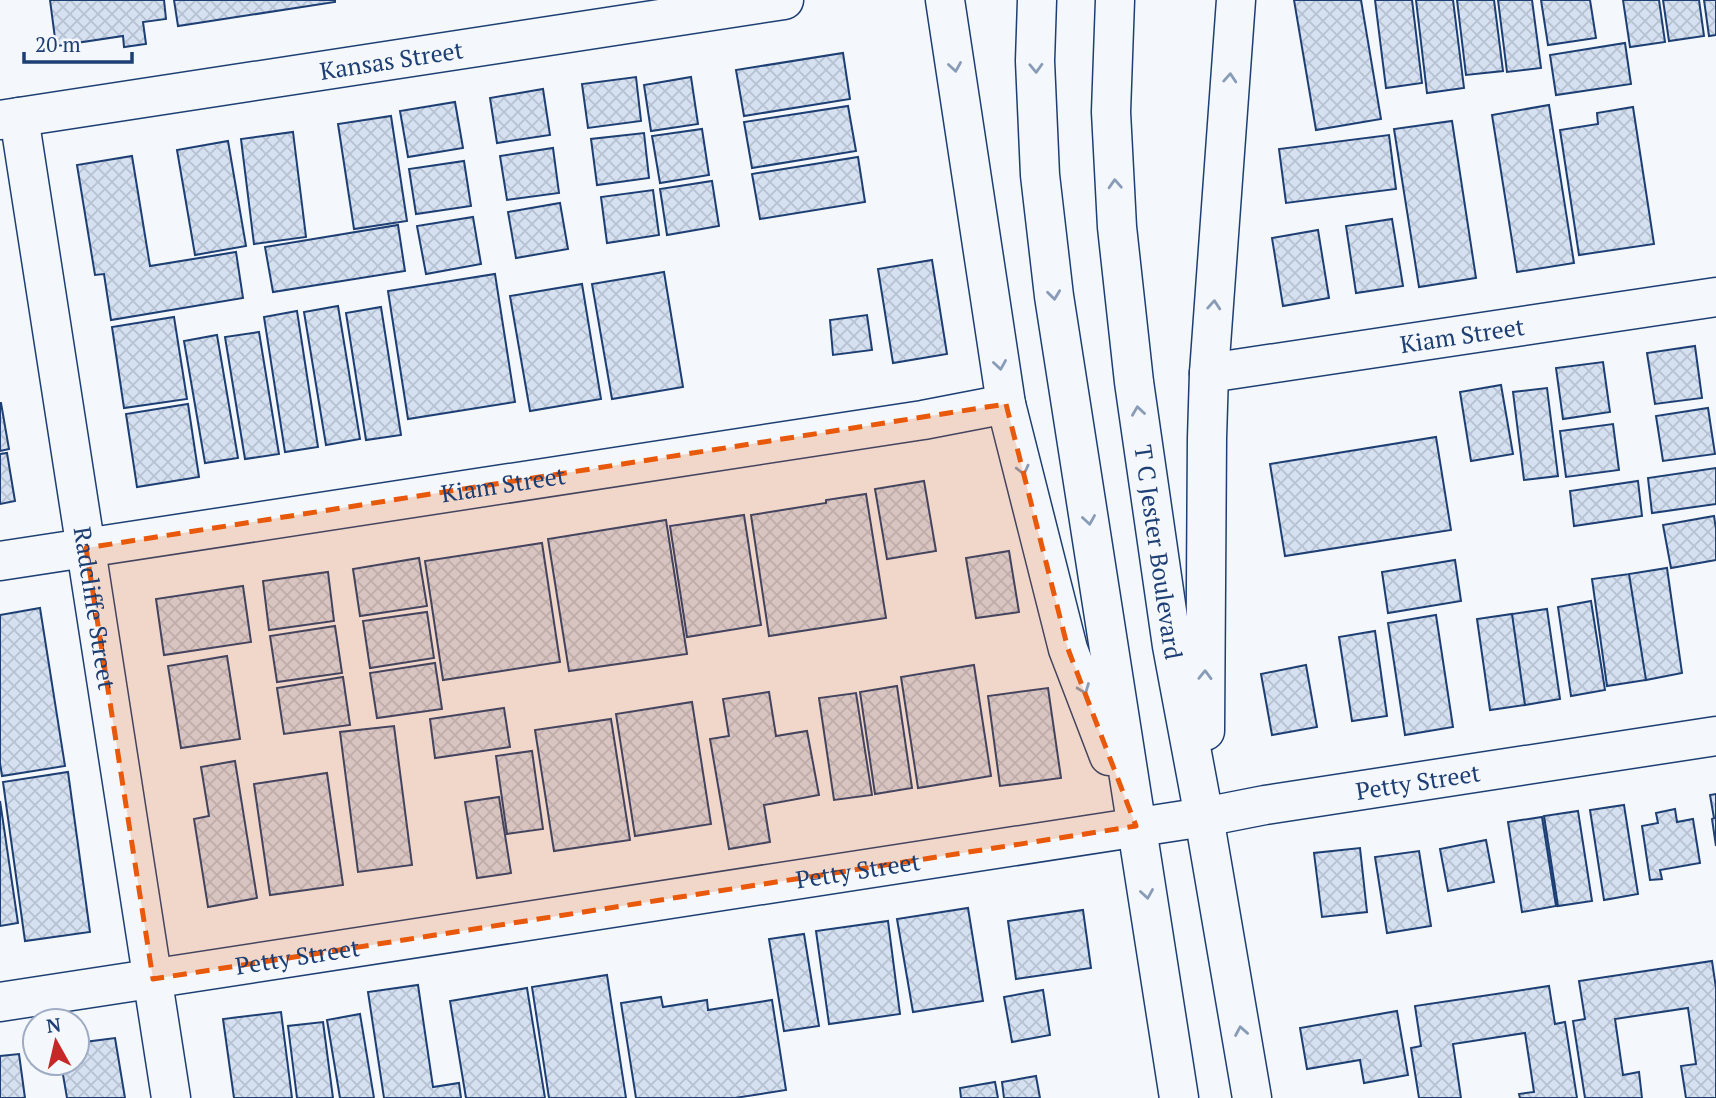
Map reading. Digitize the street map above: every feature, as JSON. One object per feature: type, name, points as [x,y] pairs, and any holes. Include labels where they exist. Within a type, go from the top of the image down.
[{"type":"street","name":"Kansas Street","points":[[9,119],[783,0]]},
{"type":"street","points":[[945,0],[1006,404],[1068,649],[1136,826]]},
{"type":"street","points":[[1037,0],[1035,61],[1040,175],[1054,296],[1179,1098]]},
{"type":"street","name":"T C Jester Boulevard","points":[[1115,0],[1111,112],[1116,201],[1134,382],[1172,646],[1252,1098]]},
{"type":"street","points":[[1204,817],[1209,373],[1236,0]]},
{"type":"street","name":"Radcliffe Street","points":[[9,119],[86,548],[171,1098]]},
{"type":"street","name":"Kiam Street","points":[[1209,373],[1716,298]]},
{"type":"street","name":"Kiam Street","points":[[0,561],[923,420],[1006,404]]},
{"type":"street","name":"Petty Street","points":[[0,1002],[1716,736]]},
{"type":"highlighted area","points":[[1006,404],[1068,649],[1136,826],[153,979],[86,548]]},
{"type":"building","points":[[50,0],[164,0],[166,19],[143,22],[146,44],[124,47],[123,36],[56,46]]},
{"type":"building","points":[[174,0],[335,0],[335,2],[178,26]]},
{"type":"building","points":[[1294,0],[1361,0],[1381,119],[1316,130]]},
{"type":"building","points":[[1375,0],[1412,0],[1422,83],[1386,88]]},
{"type":"building","points":[[1416,0],[1453,0],[1464,88],[1427,93]]},
{"type":"building","points":[[1457,0],[1494,0],[1503,71],[1466,75]]},
{"type":"building","points":[[1498,0],[1532,0],[1541,68],[1507,72]]},
{"type":"building","points":[[1541,0],[1590,0],[1596,38],[1548,45]]},
{"type":"building","points":[[1623,0],[1659,0],[1665,42],[1630,47]]},
{"type":"building","points":[[1663,0],[1699,0],[1704,36],[1669,41]]},
{"type":"building","points":[[1704,0],[1716,0],[1716,35],[1709,36]]},
{"type":"building","points":[[1625,43],[1631,84],[1556,95],[1550,55]]},
{"type":"building","points":[[843,53],[850,99],[744,116],[736,70]]},
{"type":"building","points":[[636,77],[641,121],[588,128],[582,84]]},
{"type":"building","points":[[691,77],[698,124],[651,131],[644,85]]},
{"type":"building","points":[[543,89],[550,135],[497,143],[490,98]]},
{"type":"building","points":[[455,102],[463,148],[408,157],[400,111]]},
{"type":"building","points":[[1549,105],[1574,263],[1517,272],[1492,115]]},
{"type":"building","points":[[848,106],[856,151],[752,168],[744,122]]},
{"type":"building","points":[[1633,107],[1654,244],[1579,255],[1560,130],[1598,124],[1597,113]]},
{"type":"building","points":[[391,116],[407,221],[354,229],[338,124]]},
{"type":"building","points":[[1452,121],[1476,278],[1419,287],[1394,129]]},
{"type":"building","points":[[702,129],[709,175],[660,183],[652,136]]},
{"type":"building","points":[[293,132],[306,237],[254,244],[241,139]]},
{"type":"building","points":[[644,133],[649,178],[597,185],[591,139]]},
{"type":"building","points":[[1389,135],[1396,189],[1286,203],[1279,149]]},
{"type":"building","points":[[228,141],[246,246],[195,255],[177,150]]},
{"type":"building","points":[[553,148],[559,193],[507,200],[500,156]]},
{"type":"building","points":[[132,156],[150,266],[236,252],[243,298],[111,320],[104,274],[95,275],[77,165]]},
{"type":"building","points":[[858,157],[865,202],[760,219],[752,174]]},
{"type":"building","points":[[464,161],[471,206],[416,214],[409,169]]},
{"type":"building","points":[[712,181],[719,226],[667,235],[660,189]]},
{"type":"building","points":[[653,190],[659,235],[607,243],[601,197]]},
{"type":"building","points":[[560,203],[568,249],[516,258],[508,212]]},
{"type":"building","points":[[473,217],[481,264],[426,274],[417,226]]},
{"type":"building","points":[[1392,219],[1403,286],[1356,293],[1346,226]]},
{"type":"building","points":[[398,225],[405,271],[273,292],[265,247]]},
{"type":"building","points":[[1318,230],[1329,298],[1283,306],[1272,238]]},
{"type":"building","points":[[932,260],[947,354],[893,363],[878,269]]},
{"type":"building","points":[[664,272],[683,387],[612,399],[592,284]]},
{"type":"building","points":[[495,274],[515,402],[408,419],[388,291]]},
{"type":"building","points":[[582,284],[601,399],[530,411],[510,296]]},
{"type":"building","points":[[338,306],[360,439],[326,445],[304,312]]},
{"type":"building","points":[[381,307],[401,435],[366,440],[346,313]]},
{"type":"building","points":[[297,311],[318,447],[285,452],[264,317]]},
{"type":"building","points":[[867,315],[872,350],[833,355],[830,320]]},
{"type":"building","points":[[174,317],[187,399],[124,408],[112,327]]},
{"type":"building","points":[[259,332],[279,454],[245,459],[225,337]]},
{"type":"building","points":[[217,335],[238,458],[205,463],[184,341]]},
{"type":"building","points":[[1695,346],[1702,398],[1655,404],[1647,353]]},
{"type":"building","points":[[1603,362],[1610,412],[1563,419],[1556,368]]},
{"type":"building","points":[[1501,385],[1513,454],[1471,461],[1460,392]]},
{"type":"building","points":[[1547,388],[1558,476],[1524,480],[1513,392]]},
{"type":"building","points":[[0,403],[9,449],[0,451]]},
{"type":"building","points":[[188,404],[199,477],[137,487],[126,414]]},
{"type":"building","points":[[1708,408],[1715,454],[1663,461],[1656,416]]},
{"type":"building","points":[[1613,424],[1619,470],[1566,477],[1560,431]]},
{"type":"building","points":[[1436,437],[1451,530],[1285,556],[1270,464]]},
{"type":"building","points":[[7,453],[15,501],[0,504],[0,454]]},
{"type":"building","points":[[1716,468],[1716,504],[1652,513],[1648,478]]},
{"type":"building","points":[[924,481],[936,551],[887,559],[875,489]]},
{"type":"building","points":[[1638,481],[1642,516],[1574,526],[1570,491]]},
{"type":"building","points":[[866,494],[886,618],[769,636],[751,515]]},
{"type":"building","points":[[744,515],[761,625],[687,637],[670,526]]},
{"type":"building","points":[[1714,516],[1716,560],[1671,568],[1663,525]]},
{"type":"building","points":[[666,520],[687,654],[569,671],[548,539]]},
{"type":"building","points":[[542,543],[560,662],[443,680],[425,561]]},
{"type":"building","points":[[1009,551],[1019,612],[976,618],[966,558]]},
{"type":"building","points":[[419,558],[427,606],[360,616],[353,569]]},
{"type":"building","points":[[1455,560],[1461,601],[1388,613],[1382,572]]},
{"type":"building","points":[[1667,568],[1682,673],[1646,680],[1629,574]]},
{"type":"building","points":[[328,572],[334,621],[269,630],[263,581]]},
{"type":"building","points":[[1629,574],[1646,680],[1607,686],[1592,579]]},
{"type":"building","points":[[243,586],[251,642],[164,655],[156,599]]},
{"type":"building","points":[[1591,601],[1605,690],[1571,696],[1558,607]]},
{"type":"building","points":[[40,608],[65,766],[2,776],[0,615]]},
{"type":"building","points":[[1547,609],[1560,699],[1525,705],[1512,614]]},
{"type":"building","points":[[427,612],[434,658],[370,668],[363,621]]},
{"type":"building","points":[[1512,614],[1525,705],[1490,710],[1477,619]]},
{"type":"building","points":[[1436,615],[1453,727],[1405,735],[1388,623]]},
{"type":"building","points":[[335,626],[342,673],[277,682],[270,636]]},
{"type":"building","points":[[1375,631],[1387,716],[1352,721],[1339,637]]},
{"type":"building","points":[[227,656],[240,739],[181,748],[168,666]]},
{"type":"building","points":[[435,663],[442,709],[377,718],[370,673]]},
{"type":"building","points":[[974,665],[991,776],[918,788],[901,677]]},
{"type":"building","points":[[1306,665],[1317,727],[1272,735],[1261,674]]},
{"type":"building","points":[[343,677],[350,725],[284,734],[277,688]]},
{"type":"building","points":[[897,686],[912,788],[875,794],[860,692]]},
{"type":"building","points":[[1048,688],[1061,778],[1000,786],[988,696]]},
{"type":"building","points":[[769,692],[776,736],[807,731],[819,795],[764,805],[770,842],[729,849],[710,739],[729,736],[723,699]]},
{"type":"building","points":[[856,693],[872,795],[834,800],[819,698]]},
{"type":"building","points":[[692,702],[711,824],[635,836],[616,714]]},
{"type":"building","points":[[504,708],[510,747],[435,758],[430,719]]},
{"type":"building","points":[[611,719],[630,840],[554,851],[535,730]]},
{"type":"building","points":[[394,726],[412,865],[358,872],[340,732]]},
{"type":"building","points":[[532,751],[543,829],[507,834],[496,756]]},
{"type":"building","points":[[235,761],[257,898],[208,907],[194,819],[209,816],[201,767]]},
{"type":"building","points":[[68,772],[90,932],[25,941],[3,782]]},
{"type":"building","points":[[327,773],[343,885],[270,895],[254,784]]},
{"type":"building","points":[[1716,794],[1716,846],[1710,795]]},
{"type":"building","points":[[499,797],[511,873],[477,878],[465,802]]},
{"type":"building","points":[[0,801],[18,923],[0,926]]},
{"type":"building","points":[[1624,805],[1638,894],[1604,900],[1590,810]]},
{"type":"building","points":[[1675,809],[1677,822],[1693,819],[1700,863],[1660,870],[1662,879],[1650,880],[1642,826],[1658,823],[1656,813]]},
{"type":"building","points":[[1578,811],[1592,901],[1558,906],[1544,816]]},
{"type":"building","points":[[1542,817],[1556,906],[1522,912],[1508,822]]},
{"type":"building","points":[[1486,840],[1494,882],[1448,891],[1440,849]]},
{"type":"building","points":[[1360,848],[1367,912],[1322,917],[1314,853]]},
{"type":"building","points":[[1419,851],[1431,926],[1387,933],[1375,857]]},
{"type":"building","points":[[968,908],[983,1001],[913,1012],[897,919]]},
{"type":"building","points":[[1083,910],[1091,968],[1016,979],[1008,921]]},
{"type":"building","points":[[888,921],[900,1014],[829,1024],[816,931]]},
{"type":"building","points":[[804,934],[819,1026],[784,1031],[769,939]]},
{"type":"building","points":[[1712,961],[1716,988],[1716,1098],[1686,1098],[1681,1066],[1696,1064],[1688,1008],[1615,1019],[1623,1075],[1639,1072],[1642,1098],[1585,1098],[1573,1021],[1585,1019],[1579,981]]},
{"type":"building","points":[[607,975],[626,1098],[549,1098],[532,987]]},
{"type":"building","points":[[418,985],[433,1087],[459,1083],[461,1098],[384,1098],[368,992]]},
{"type":"building","points":[[1549,986],[1555,1024],[1565,1022],[1577,1098],[1520,1098],[1519,1094],[1534,1092],[1525,1033],[1453,1044],[1461,1098],[1419,1098],[1411,1048],[1421,1046],[1415,1006]]},
{"type":"building","points":[[527,988],[545,1098],[466,1098],[450,1001]]},
{"type":"building","points":[[1043,990],[1050,1035],[1012,1042],[1004,997]]},
{"type":"building","points":[[661,997],[663,1007],[707,1000],[708,1010],[772,1000],[786,1090],[735,1098],[636,1098],[621,1003]]},
{"type":"building","points":[[1397,1011],[1408,1075],[1364,1083],[1360,1060],[1307,1069],[1300,1028]]},
{"type":"building","points":[[281,1012],[292,1098],[234,1098],[223,1019]]},
{"type":"building","points":[[360,1014],[374,1098],[340,1098],[327,1020]]},
{"type":"building","points":[[323,1022],[333,1098],[297,1098],[288,1026]]},
{"type":"building","points":[[115,1038],[125,1098],[67,1098],[63,1077],[91,1077],[91,1041]]},
{"type":"building","points":[[19,1054],[25,1098],[0,1098],[0,1056]]},
{"type":"building","points":[[1036,1076],[1040,1098],[1004,1098],[1002,1082]]},
{"type":"building","points":[[995,1082],[998,1098],[961,1098],[960,1088]]}]
